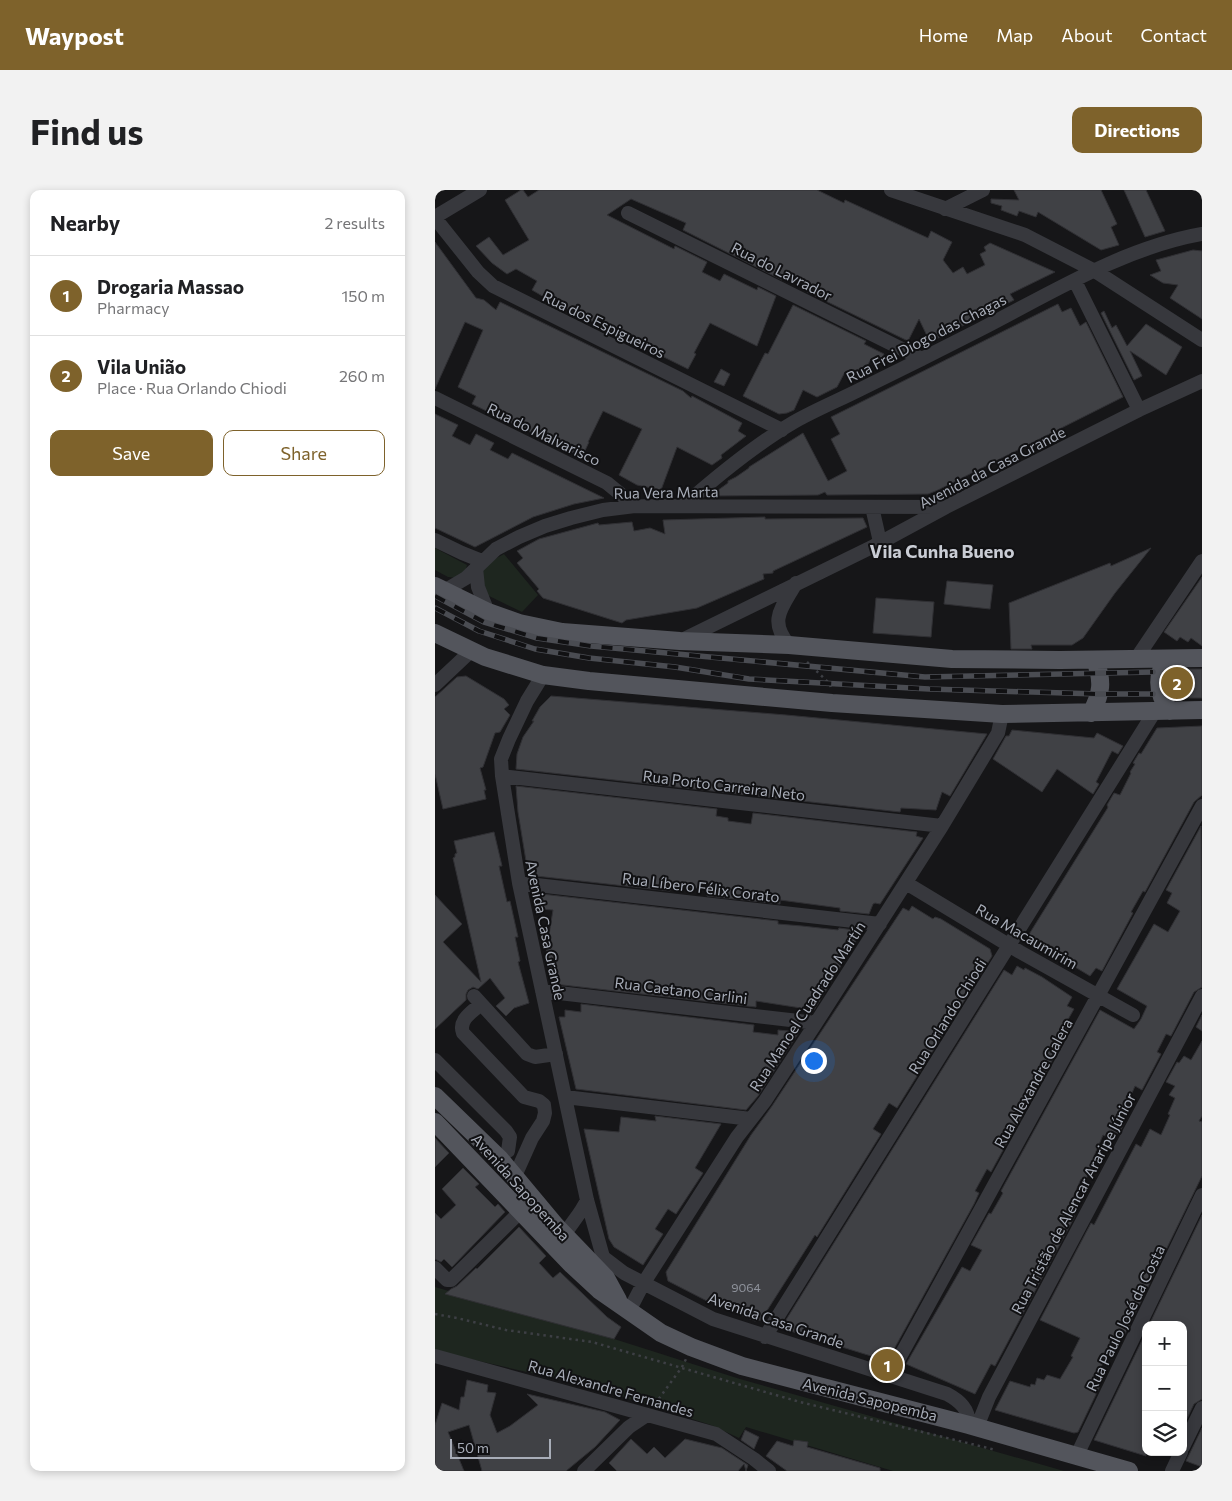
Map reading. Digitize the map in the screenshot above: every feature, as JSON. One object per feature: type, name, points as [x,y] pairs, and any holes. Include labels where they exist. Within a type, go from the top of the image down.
[{"type":"main road","points":[[440,589],[488,612],[519,623],[562,632],[680,641],[789,646],[952,659],[1095,660],[1202,658]]},
{"type":"main road","points":[[435,633],[485,657],[543,675],[589,681],[832,703],[1002,714],[1202,710]]},
{"type":"main road","points":[[1162,711],[1159,688],[1160,672],[1167,659]]},
{"type":"main road","points":[[1091,713],[1098,701],[1101,680],[1095,660]]},
{"type":"main road","name":"Avenida Sapopemba","points":[[435,1096],[504,1155],[515,1176],[561,1241],[599,1290],[661,1333],[742,1366],[945,1418],[1129,1471]]},
{"type":"main road","points":[[435,1118],[486,1160],[491,1162],[504,1155]]},
{"type":"main road","name":"Avenida Sapopemba","points":[[435,1122],[520,1212],[561,1241],[606,1278],[625,1308]]},
{"type":"street","points":[[435,218],[480,190]]},
{"type":"street","points":[[891,190],[1025,235],[1095,271],[1202,340]]},
{"type":"street","points":[[945,209],[983,190]]},
{"type":"street","name":"Rua do Lavrador","points":[[628,212],[922,359]]},
{"type":"street","name":"Rua dos Espigueiros","points":[[435,218],[478,272],[493,286],[782,430]]},
{"type":"street","name":"Rua Frei Diogo das Chagas","points":[[683,506],[794,422],[1095,271],[1145,249],[1202,234]]},
{"type":"street","points":[[1075,281],[1139,410]]},
{"type":"street","name":"Avenida da Casa Grande","points":[[680,641],[1139,410],[1202,381]]},
{"type":"street","name":"Rua do Malvarisco","points":[[435,398],[607,483],[635,506]]},
{"type":"street","name":"Rua Vera Marta","points":[[440,589],[465,578],[496,549],[545,526],[603,510],[635,506],[946,507]]},
{"type":"street","points":[[872,507],[880,542]]},
{"type":"street","points":[[435,540],[479,564],[478,587],[488,612]]},
{"type":"street","points":[[1136,659],[1202,560]]},
{"type":"street","points":[[789,646],[778,631],[777,623],[779,614],[797,583]]},
{"type":"street","points":[[435,684],[471,650]]},
{"type":"street","name":"Avenida Casa Grande","points":[[543,675],[527,701],[509,739],[501,759],[502,776],[519,883],[587,1200],[603,1257],[606,1278]]},
{"type":"street","name":"Rua Orlando Chiodi","points":[[765,1337],[1009,946],[1162,711]]},
{"type":"street","name":"Rua Manoel Cuadrado Martín","points":[[625,1308],[643,1284],[737,1137],[817,1023],[880,924],[998,733],[1002,714]]},
{"type":"street","name":"Rua Porto Carreira Neto","points":[[502,776],[942,826]]},
{"type":"street","name":"Rua Alexandre Galera","points":[[890,1375],[1202,806]]},
{"type":"street","name":"Rua Líbero Félix Corato","points":[[519,883],[880,924]]},
{"type":"street","name":"Rua Macaumirim","points":[[906,883],[1009,946],[1133,1015]]},
{"type":"street","name":"Rua Caetano Carlini","points":[[542,991],[817,1023]]},
{"type":"street","name":"Rua Tristão de Alencar Araripe Júnior","points":[[973,1426],[1202,996]]},
{"type":"street","points":[[515,1176],[530,1143],[543,1121],[544,1105],[539,1101],[524,1097],[463,1034],[462,1022],[478,1000],[527,1054],[535,1057],[556,1054]]},
{"type":"street","points":[[435,1060],[506,1131],[510,1137],[504,1155]]},
{"type":"street","points":[[565,1097],[751,1119]]},
{"type":"street","points":[[504,1155],[530,1143]]},
{"type":"street","name":"Rua Paulo José da Costa","points":[[1077,1455],[1202,1195]]},
{"type":"street","points":[[561,1241],[579,1216],[587,1200]]},
{"type":"street","points":[[435,1268],[447,1280],[451,1280],[520,1212]]},
{"type":"street","name":"Avenida Casa Grande","points":[[603,1257],[624,1273],[643,1284],[713,1319],[890,1375],[952,1397],[972,1401],[989,1397]]},
{"type":"street","name":"Rua Alexandre Fernandes","points":[[435,1356],[717,1434],[769,1471]]},
{"type":"street","points":[[945,1418],[950,1409],[952,1397]]},
{"type":"street","points":[[952,1397],[966,1410],[973,1426]]},
{"type":"street","points":[[1187,1439],[1202,1408]]},
{"type":"street","points":[[584,1471],[629,1428],[647,1415]]},
{"type":"street","points":[[1172,1471],[1179,1456]]},
{"type":"path","points":[[789,646],[830,684],[832,703]]},
{"type":"path","points":[[435,1314],[506,1330],[592,1342],[800,1402],[999,1451]]},
{"type":"path","points":[[647,1415],[682,1367],[691,1346]]},
{"type":"shaded area","points":[[435,548],[467,565],[458,578],[448,577],[435,570]]},
{"type":"shaded area","points":[[504,554],[538,595],[522,612],[485,594],[481,572],[491,561]]},
{"type":"shaded area","points":[[435,1287],[589,1331],[740,1379],[1064,1471],[893,1471],[746,1427],[739,1438],[711,1425],[584,1385],[435,1351]]},
{"type":"building","points":[[521,190],[528,197],[539,190],[817,190],[844,203],[845,200],[928,238],[931,231],[952,242],[943,260],[953,273],[963,267],[967,274],[985,265],[980,254],[986,251],[984,247],[990,243],[1055,272],[1010,294],[1014,300],[930,342],[919,319],[908,341],[801,289],[804,282],[785,272],[782,280],[683,230],[686,223],[631,199],[607,215],[674,249],[675,246],[707,262],[702,272],[720,281],[724,274],[757,290],[758,287],[776,296],[757,346],[710,323],[688,369],[532,290],[537,281],[516,269],[507,274],[492,263],[476,246],[489,237],[503,255],[529,240],[505,200]]},
{"type":"building","points":[[1014,190],[1101,190],[1117,224],[1111,227],[1119,245],[1101,250],[1038,212],[1036,217],[1019,211],[1017,216],[1001,210],[1002,206],[991,203],[991,199],[1019,200]]},
{"type":"building","points":[[1124,190],[1146,190],[1165,231],[1145,237]]},
{"type":"building","points":[[435,242],[476,298],[484,300],[496,310],[500,302],[683,391],[691,398],[692,396],[742,423],[738,431],[746,436],[721,455],[722,458],[712,465],[677,447],[661,490],[637,485],[619,475],[642,429],[603,411],[582,457],[472,404],[476,396],[458,387],[483,330],[465,322],[435,389]]},
{"type":"building","points":[[1193,250],[1202,251],[1202,319],[1170,298],[1178,285],[1163,283],[1150,275],[1161,271],[1156,260]]},
{"type":"building","points":[[1058,304],[1062,312],[1071,308],[1080,326],[1086,322],[1123,397],[928,494],[827,495],[825,492],[818,495],[710,496],[728,483],[728,481],[803,433],[828,481],[847,471],[831,439],[840,434],[831,417]]},
{"type":"building","points":[[793,305],[866,341],[864,344],[884,354],[880,362],[871,359],[866,368],[858,373],[854,370],[851,375],[845,372],[837,387],[817,397],[803,390],[794,410],[779,414],[743,396],[765,353],[768,354]]},
{"type":"building","points":[[1104,311],[1112,328],[1116,325],[1127,346],[1146,324],[1182,347],[1166,375],[1130,351],[1142,376],[1134,380],[1101,313]]},
{"type":"building","points":[[721,369],[730,374],[724,386],[714,382]]},
{"type":"building","points":[[435,414],[458,425],[452,436],[470,445],[476,434],[494,443],[490,450],[508,459],[512,453],[604,498],[574,504],[533,517],[475,547],[435,528]]},
{"type":"building","points":[[765,517],[765,519],[863,518],[867,527],[773,571],[773,573],[763,574],[764,579],[697,608],[626,620],[622,623],[543,598],[537,591],[539,589],[517,563],[523,558],[517,551],[539,539],[598,523],[599,525],[632,522],[634,531],[650,528],[665,534],[663,520]]},
{"type":"building","points":[[1151,548],[1115,593],[1083,638],[1072,645],[1031,645],[1032,649],[1011,649],[1009,603],[1110,563],[1111,566]]},
{"type":"building","points":[[1202,577],[1202,646],[1191,638],[1188,642],[1180,637],[1177,641],[1164,632]]},
{"type":"building","points":[[947,581],[993,585],[990,609],[944,604]]},
{"type":"building","points":[[876,598],[934,602],[931,637],[873,633]]},
{"type":"building","points":[[1173,669],[1202,669],[1202,698],[1174,698],[1170,685]]},
{"type":"building","points":[[466,676],[504,699],[509,705],[504,709],[510,715],[500,732],[495,733],[483,767],[480,768],[486,790],[484,790],[486,799],[443,809],[435,774],[435,697],[457,677]]},
{"type":"building","points":[[551,696],[987,734],[950,796],[942,792],[936,810],[901,808],[900,812],[516,769],[517,754],[523,737],[534,721],[532,721],[540,707]]},
{"type":"building","points":[[1202,726],[1202,795],[1194,802],[1145,892],[1143,891],[1131,912],[1133,913],[1102,971],[1096,968],[1090,976],[1065,961],[1068,956],[1048,944],[1046,947],[1028,936],[1107,809],[1107,805],[1114,793],[1120,795],[1135,764],[1133,763],[1139,753],[1141,754],[1157,728]]},
{"type":"building","points":[[1012,730],[1094,738],[1097,733],[1123,746],[1118,754],[1112,751],[1096,782],[1099,784],[1093,794],[1057,769],[1042,792],[993,759],[1006,736],[1009,736]]},
{"type":"building","points":[[516,786],[717,809],[716,816],[728,818],[728,821],[751,824],[753,813],[917,832],[916,836],[923,838],[880,904],[873,904],[869,914],[840,911],[840,908],[780,900],[780,904],[707,896],[708,889],[671,886],[670,891],[536,876],[537,862],[526,861]]},
{"type":"building","points":[[1201,826],[1202,987],[1194,992],[1171,1036],[1166,1034],[1157,1052],[1161,1054],[1142,1090],[1135,1086],[1120,1121],[1124,1123],[1119,1134],[1111,1131],[1108,1137],[1103,1135],[1094,1156],[1099,1158],[1094,1167],[1092,1166],[1085,1181],[1081,1179],[1071,1202],[1078,1205],[1073,1215],[1075,1216],[995,1366],[991,1364],[975,1394],[906,1364],[962,1267],[970,1271],[982,1250],[971,1245],[1003,1193],[1001,1191],[1100,1010],[1134,1029],[1141,1019],[1147,1006],[1117,989],[1154,924],[1168,932],[1180,911],[1167,903],[1172,893],[1166,890]]},
{"type":"building","points":[[494,832],[502,866],[499,866],[507,902],[510,901],[518,937],[515,937],[520,961],[518,962],[529,1003],[514,1008],[506,1016],[496,1006],[505,998],[490,978],[478,989],[473,987],[468,990],[466,1000],[435,1029],[435,895],[462,924],[443,942],[481,982],[453,858],[457,853],[454,841]]},
{"type":"building","points":[[533,893],[778,921],[778,924],[862,931],[814,1010],[756,1001],[756,1007],[554,984],[546,954],[553,910],[540,909],[541,902],[534,901]]},
{"type":"building","points":[[912,906],[933,919],[935,917],[941,919],[990,949],[992,956],[897,1108],[889,1103],[873,1129],[881,1134],[817,1237],[815,1235],[761,1320],[755,1321],[707,1301],[668,1281],[666,1272],[751,1135],[903,908],[909,911]]},
{"type":"building","points":[[1017,966],[1042,977],[1072,997],[1067,1006],[1074,1009],[1066,1023],[1071,1026],[991,1172],[987,1169],[975,1191],[979,1193],[974,1204],[888,1360],[784,1329],[784,1323],[1004,970],[1012,975]]},
{"type":"building","points":[[581,1004],[754,1025],[753,1032],[778,1035],[778,1030],[799,1032],[758,1096],[746,1110],[576,1089],[559,1017],[565,1017],[565,1010],[581,1012]]},
{"type":"building","points":[[1202,1015],[1202,1031],[1196,1027]]},
{"type":"building","points":[[1202,1041],[1202,1116],[1199,1121],[1202,1122],[1202,1176],[1123,1338],[1117,1335],[1093,1383],[1100,1386],[1078,1432],[1074,1433],[995,1410],[1010,1381],[1030,1387],[1031,1384],[1035,1385],[1037,1378],[1044,1380],[1047,1375],[1060,1379],[1073,1357],[1071,1356],[1080,1338],[1040,1320],[1091,1223],[1094,1225],[1136,1144],[1141,1147],[1150,1129],[1161,1135],[1175,1098],[1169,1095],[1175,1086],[1166,1082],[1177,1062],[1179,1063],[1184,1056],[1191,1060]]},
{"type":"building","points":[[655,1116],[721,1124],[695,1168],[703,1173],[676,1214],[668,1209],[655,1229],[663,1234],[643,1265],[614,1247],[609,1239],[584,1129],[619,1132],[621,1117],[656,1121]]},
{"type":"building","points":[[435,1138],[449,1153],[435,1167]]},
{"type":"building","points":[[463,1168],[479,1184],[475,1187],[495,1207],[498,1204],[505,1212],[452,1267],[444,1259],[441,1262],[435,1259],[435,1213],[441,1219],[456,1205],[442,1189]]},
{"type":"building","points":[[1202,1215],[1202,1399],[1194,1404],[1187,1419],[1187,1321],[1151,1321]]},
{"type":"building","points":[[519,1227],[546,1256],[539,1263],[553,1278],[560,1272],[607,1317],[621,1327],[614,1339],[445,1294],[477,1269]]},
{"type":"building","points":[[1142,1340],[1142,1455],[1094,1440]]},
{"type":"building","points":[[467,1380],[488,1385],[487,1392],[496,1393],[490,1415],[497,1433],[510,1426],[538,1405],[527,1394],[605,1412],[620,1420],[595,1447],[566,1471],[482,1471],[469,1425],[448,1432],[464,1471],[435,1471],[435,1425],[442,1403],[459,1410]]},
{"type":"building","points":[[1202,1428],[1202,1467],[1186,1461]]},
{"type":"building","points":[[745,1430],[759,1437],[754,1449],[741,1440]]},
{"type":"building","points":[[631,1439],[647,1454],[654,1447],[665,1458],[685,1439],[722,1448],[748,1465],[746,1471],[744,1464],[738,1471],[617,1471],[609,1463]]},
{"type":"building","points":[[794,1440],[808,1442],[807,1447],[880,1468],[880,1471],[787,1471],[766,1456],[777,1441],[793,1446]]},
{"type":"railway","points":[[435,596],[484,622],[537,638],[591,646],[925,677],[1153,672]]},
{"type":"railway","points":[[435,608],[479,631],[535,649],[589,658],[675,667],[749,679],[929,689],[1153,694]]},
{"type":"place","name":"Vila União","points":[[1177,683]]},
{"type":"place","name":"Drogaria Massao","points":[[887,1365]]},
{"type":"district","name":"Vila Cunha Bueno","points":[[942,551]]}]
